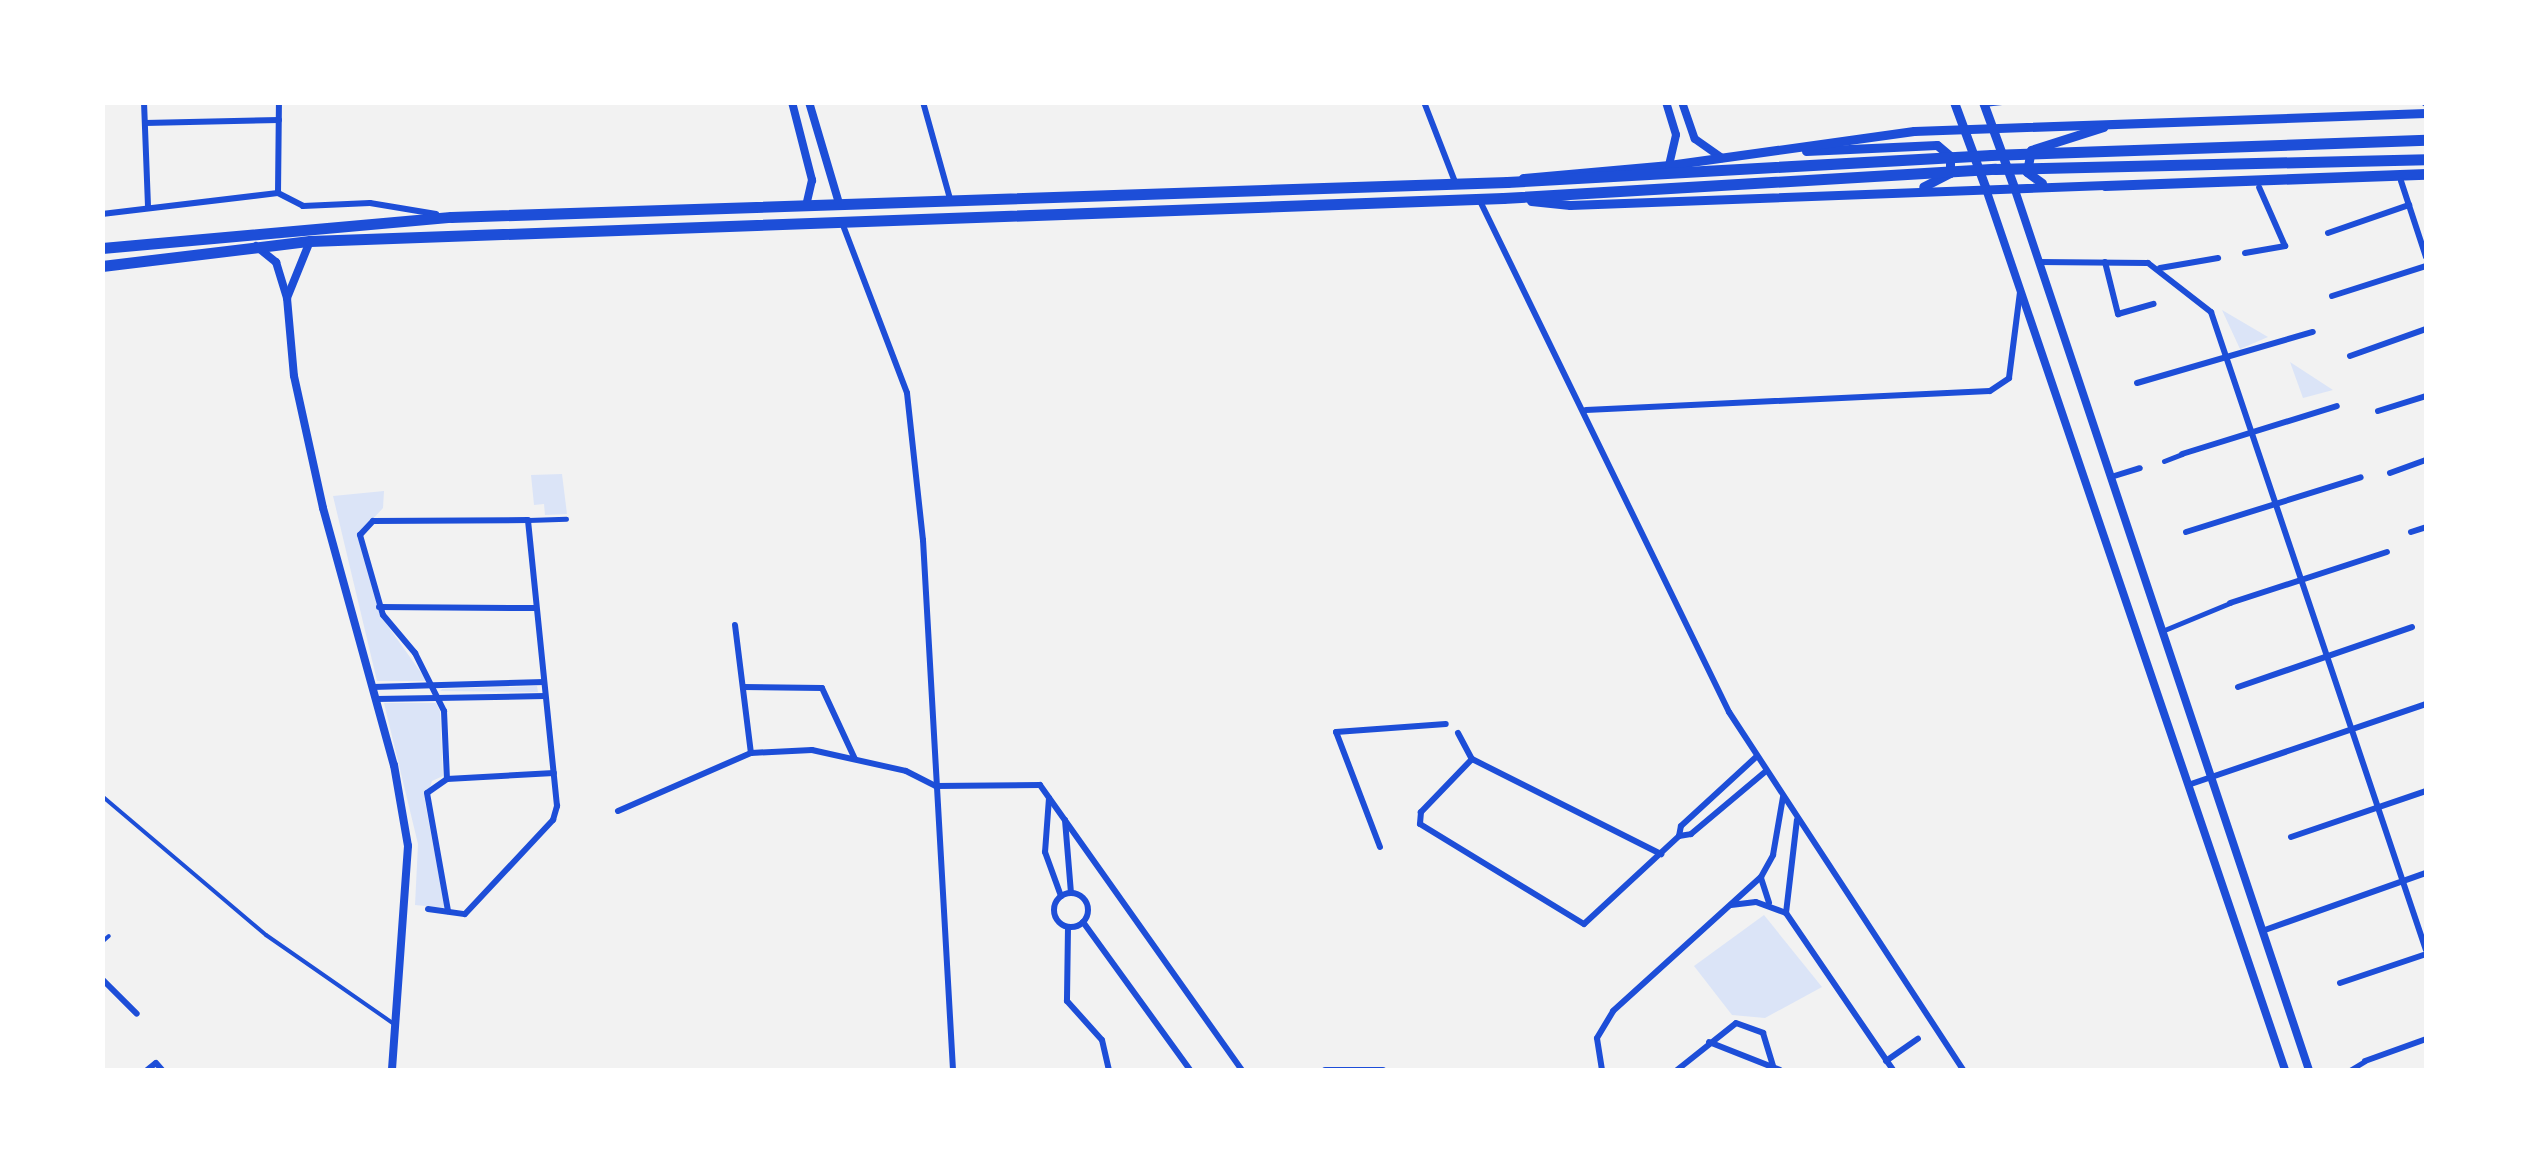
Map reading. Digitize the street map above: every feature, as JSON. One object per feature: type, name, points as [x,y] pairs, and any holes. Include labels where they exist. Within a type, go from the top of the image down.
[{"type":"highway","points":[[102,248],[451,217],[1507,182],[1991,155],[2426,140]]},
{"type":"highway","points":[[102,266],[310,242],[841,219],[1503,198],[1995,169],[2426,159]]},
{"type":"main road","points":[[1954,102],[1986,189]]},
{"type":"main road","points":[[1984,103],[2014,187]]},
{"type":"main road","points":[[1666,171],[1722,158],[1964,129],[2426,113]]},
{"type":"main road","points":[[2056,185],[2027,172],[2031,150],[2115,123]]},
{"type":"main road","points":[[1774,151],[1930,144],[1947,151],[1947,178],[1895,193]]},
{"type":"main road","points":[[1503,198],[1570,204],[2132,182],[2426,176]]},
{"type":"street","points":[[144,102],[148,208]]},
{"type":"street","points":[[278,102],[278,192]]},
{"type":"street","points":[[792,102],[812,180],[806,205]]},
{"type":"street","points":[[809,102],[839,203]]},
{"type":"street","points":[[924,102],[950,199]]},
{"type":"street","points":[[1424,102],[1456,183]]},
{"type":"street","points":[[1666,102],[1676,135],[1666,171]]},
{"type":"street","points":[[1682,102],[1696,138],[1722,158]]},
{"type":"street","points":[[1984,103],[2002,102]]},
{"type":"street","points":[[145,124],[280,120]]},
{"type":"street","points":[[2079,184],[2118,190],[2401,181],[2426,176]]},
{"type":"street","points":[[2401,181],[2426,257]]},
{"type":"street","points":[[2245,253],[2285,246],[2259,186]]},
{"type":"street","points":[[2014,187],[2309,1070]]},
{"type":"street","points":[[1986,189],[2285,1070]]},
{"type":"street","points":[[102,214],[278,192],[304,206],[370,203],[451,217]]},
{"type":"street","points":[[1479,198],[1586,410],[1729,712],[1964,1070]]},
{"type":"street","points":[[2328,233],[2409,205]]},
{"type":"street","points":[[841,219],[906,393],[923,540],[953,1070]]},
{"type":"street","points":[[2416,227],[2426,224]]},
{"type":"street","points":[[287,298],[310,242]]},
{"type":"street","points":[[256,246],[276,262],[287,298],[294,376],[318,489],[373,687],[408,846],[392,1070]]},
{"type":"street","points":[[2038,262],[2104,262],[2159,268],[2218,258]]},
{"type":"street","points":[[2104,262],[2118,314],[2154,304]]},
{"type":"street","points":[[2332,296],[2426,266]]},
{"type":"street","points":[[2159,268],[2211,312],[2426,952],[2340,983]]},
{"type":"street","points":[[1586,410],[1990,391],[2009,378],[2020,292]]},
{"type":"street","points":[[2350,356],[2426,329]]},
{"type":"street","points":[[2137,383],[2313,332]]},
{"type":"street","points":[[2378,411],[2426,396]]},
{"type":"street","points":[[2164,461],[2337,406]]},
{"type":"street","points":[[2390,472],[2426,460]]},
{"type":"street","points":[[2111,477],[2140,468]]},
{"type":"street","points":[[2186,532],[2362,477]]},
{"type":"street","points":[[447,779],[438,698],[379,607],[360,535],[373,520],[566,519]]},
{"type":"street","points":[[428,909],[465,914],[553,820],[554,774],[528,520]]},
{"type":"street","points":[[2411,532],[2426,527]]},
{"type":"street","points":[[2162,631],[2230,603],[2387,552]]},
{"type":"street","points":[[379,607],[536,608]]},
{"type":"street","points":[[735,625],[751,753]]},
{"type":"street","points":[[2238,687],[2326,653],[2412,627]]},
{"type":"street","points":[[373,687],[544,682]]},
{"type":"street","points":[[742,688],[822,688],[855,760]]},
{"type":"street","points":[[376,699],[546,696]]},
{"type":"street","points":[[2188,784],[2426,704]]},
{"type":"street","points":[[1380,848],[1336,732],[1446,724]]},
{"type":"street","points":[[1458,733],[1472,759],[1660,854]]},
{"type":"street","points":[[618,812],[751,753],[812,750],[906,771],[936,786],[1040,784],[1242,1070]]},
{"type":"street","points":[[1680,836],[1681,826],[1756,756]]},
{"type":"street","points":[[1472,759],[1421,812],[1420,824],[1584,924],[1680,836],[1766,771]]},
{"type":"street","points":[[448,911],[427,793],[447,779],[554,774]]},
{"type":"street","points":[[2291,837],[2426,791]]},
{"type":"street","points":[[1049,796],[1045,852],[1060,896],[1055,916],[1068,927]]},
{"type":"street","points":[[1602,1070],[1598,1038],[1613,1011],[1761,877],[1778,836],[1783,797]]},
{"type":"street","points":[[1786,913],[1797,819]]},
{"type":"street","points":[[1065,820],[1062,850],[1071,893]]},
{"type":"street","points":[[1778,836],[1795,838]]},
{"type":"street","points":[[1045,852],[1062,850]]},
{"type":"street","points":[[2262,930],[2426,873]]},
{"type":"street","points":[[1761,877],[1770,904]]},
{"type":"street","points":[[1060,896],[1071,893],[1086,901],[1083,922],[1190,1070]]},
{"type":"street","points":[[1730,906],[1770,904],[1786,913],[1893,1070]]},
{"type":"street","points":[[1068,927],[1083,922]]},
{"type":"street","points":[[1068,927],[1067,1001],[1102,1040],[1108,1070]]},
{"type":"street","points":[[102,979],[137,1014]]},
{"type":"street","points":[[1678,1070],[1722,1029],[1750,1025],[1762,1033],[1776,1068]]},
{"type":"street","points":[[1886,1061],[1918,1038]]},
{"type":"street","points":[[2350,1070],[2426,1039]]},
{"type":"street","points":[[1708,1042],[1776,1068]]},
{"type":"street","points":[[148,1070],[156,1063],[162,1070]]},
{"type":"street","points":[[1325,1070],[1383,1070]]},
{"type":"lane","points":[[102,796],[266,934],[396,1025]]},
{"type":"lane","points":[[102,942],[109,936]]},
{"type":"shaded area","points":[[2222,310],[2268,337],[2240,349]]},
{"type":"shaded area","points":[[2290,362],[2333,390],[2303,398]]},
{"type":"shaded area","points":[[562,474],[567,514],[545,515],[544,504],[534,505],[531,475]]},
{"type":"shaded area","points":[[384,491],[383,508],[358,535],[380,615],[427,681],[377,681],[333,496]]},
{"type":"shaded area","points":[[537,686],[538,692],[440,691],[442,689]]},
{"type":"shaded area","points":[[384,703],[436,703],[440,711],[443,776],[432,781],[425,802],[445,908],[415,905],[418,844]]},
{"type":"shaded area","points":[[1764,915],[1822,987],[1765,1018],[1732,1015],[1694,966]]}]
